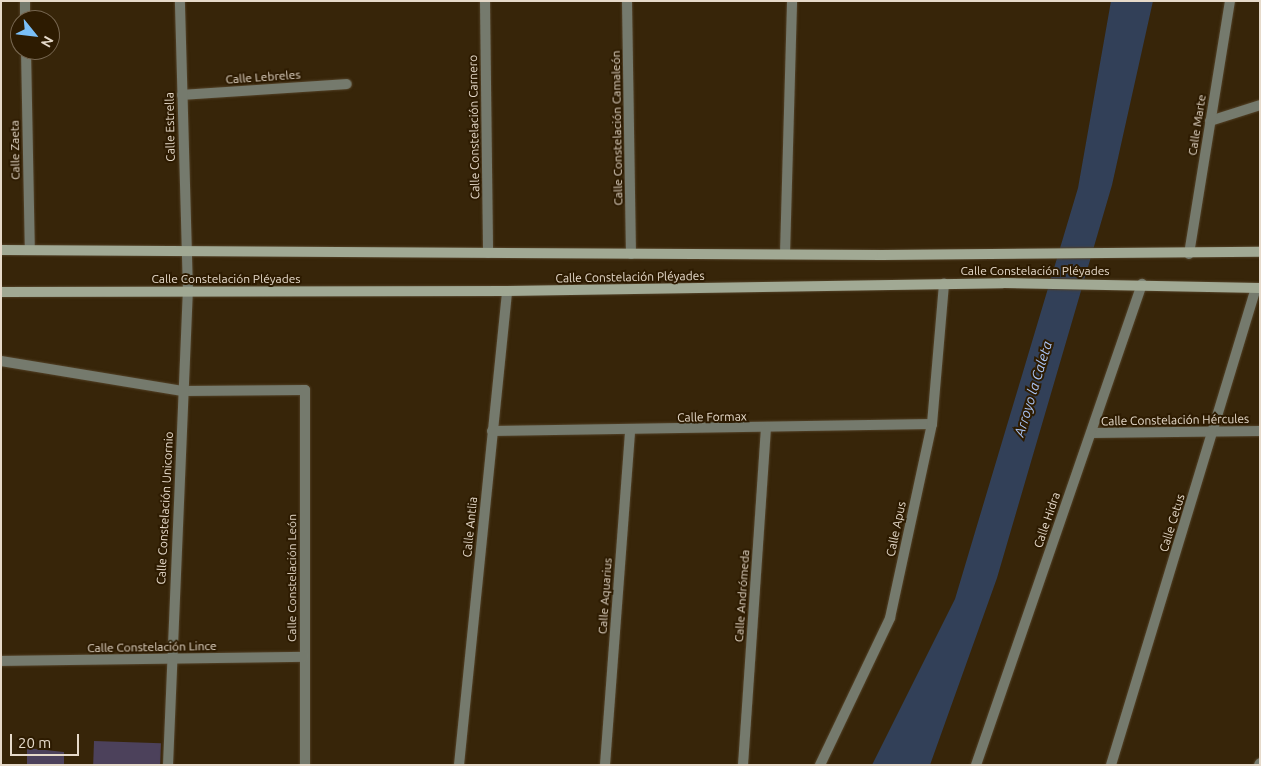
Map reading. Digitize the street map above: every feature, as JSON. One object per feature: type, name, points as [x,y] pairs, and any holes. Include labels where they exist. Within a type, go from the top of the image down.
[{"type":"main road","name":"Calle Constelación Pléyades","points":[[1,250],[631,254],[1136,252],[1189,254],[1260,252]]},
{"type":"main road","name":"Calle Constelación Pléyades","points":[[1,292],[507,291],[1003,283],[1142,284],[1258,288]]},
{"type":"street","name":"Calle Estrella","points":[[180,1],[185,252]]},
{"type":"street","name":"Calle Constelación Carnero","points":[[485,1],[488,253]]},
{"type":"street","name":"Calle Constelación Camaleón","points":[[627,1],[631,254]]},
{"type":"street","points":[[785,254],[792,1]]},
{"type":"street","name":"Calle Marte","points":[[1189,254],[1230,1]]},
{"type":"street","name":"Calle Zaeta","points":[[26,60],[30,250]]},
{"type":"street","name":"Calle Lebreles","points":[[182,95],[347,84]]},
{"type":"street","points":[[1210,120],[1260,105]]},
{"type":"street","name":"Calle Constelación Unicornio","points":[[168,765],[188,292],[185,252]]},
{"type":"street","name":"Calle Apus","points":[[820,765],[890,618],[932,424],[944,284]]},
{"type":"street","name":"Calle Hidra","points":[[976,765],[1142,284]]},
{"type":"street","name":"Calle Cetus","points":[[1111,765],[1258,288]]},
{"type":"street","name":"Calle Antlia","points":[[459,765],[507,291]]},
{"type":"street","points":[[1,362],[183,391]]},
{"type":"street","name":"Calle Constelación León","points":[[183,391],[305,390],[305,765]]},
{"type":"street","name":"Calle Formax","points":[[492,431],[766,429],[932,424]]},
{"type":"street","name":"Calle Andrómeda","points":[[743,765],[766,429]]},
{"type":"street","name":"Calle Aquarius","points":[[605,765],[630,430]]},
{"type":"street","name":"Calle Constelación Hércules","points":[[1091,433],[1260,431]]},
{"type":"street","name":"Calle Constelación Lince","points":[[1,661],[304,657]]},
{"type":"water","name":"Arroyo la Caleta","points":[[1111,1],[1153,1],[1112,185],[997,578],[930,765],[872,765],[955,599],[1078,188]]},
{"type":"building","points":[[94,741],[161,743],[160,765],[93,765]]},
{"type":"building","points":[[27,748],[64,752],[64,765],[27,765]]}]
